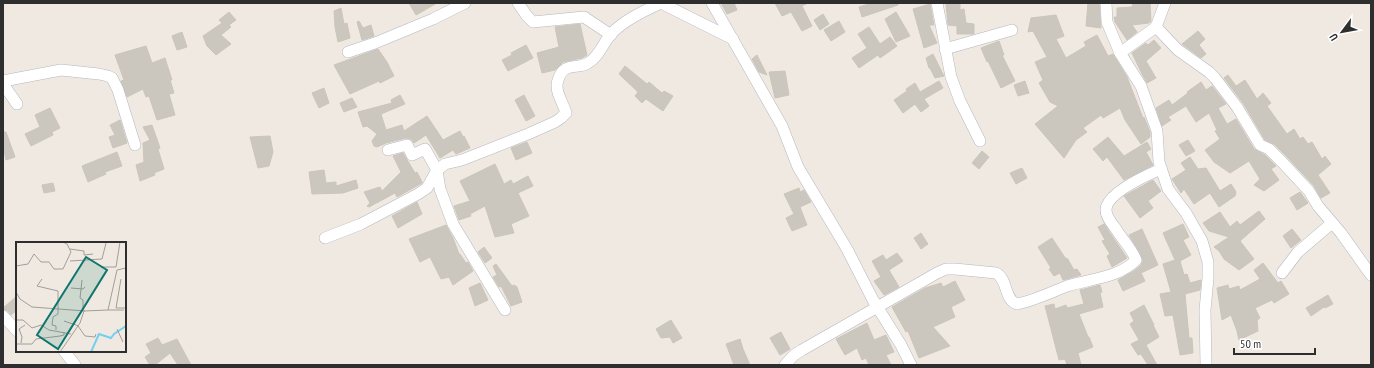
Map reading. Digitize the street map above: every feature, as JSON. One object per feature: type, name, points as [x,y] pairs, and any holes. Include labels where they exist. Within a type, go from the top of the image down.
[{"type":"street","points":[[348,52],[433,19],[465,3]]},
{"type":"street","points":[[518,3],[533,22],[584,17],[611,34]]},
{"type":"street","points":[[712,3],[782,126],[798,167],[847,249],[877,307],[901,345],[911,365]]},
{"type":"street","points":[[937,3],[951,77],[955,89],[980,141]]},
{"type":"street","points":[[1106,3],[1107,22],[1120,53],[1141,86],[1153,118],[1157,131],[1159,162],[1168,189],[1186,214],[1202,241],[1208,262],[1205,310],[1206,365]]},
{"type":"street","points":[[1120,53],[1156,28],[1166,3]]},
{"type":"street","points":[[325,238],[361,224],[403,200],[418,194],[427,188],[437,170],[444,164],[462,160],[528,134],[561,118],[566,113],[557,86],[561,74],[566,69],[574,66],[586,65],[592,61],[611,34],[622,25],[657,4],[733,39]]},
{"type":"street","points":[[1156,28],[1178,50],[1215,78],[1237,107],[1260,145],[1269,149],[1309,191],[1318,206],[1342,234],[1371,276]]},
{"type":"street","points":[[945,48],[1012,30]]},
{"type":"street","points":[[16,104],[3,83],[61,70],[108,76],[112,78],[118,90],[136,145]]},
{"type":"street","points":[[388,150],[407,145],[412,155],[425,149],[437,170],[440,189],[453,224],[505,310]]},
{"type":"street","points":[[785,365],[794,355],[802,350],[946,269],[996,273],[999,275],[1011,300],[1017,304],[1069,286],[1116,273],[1136,260],[1109,220],[1106,212],[1107,206],[1114,197],[1131,184],[1161,169]]},
{"type":"street","points":[[1282,273],[1298,252],[1332,223]]},
{"type":"street","points":[[3,316],[16,331]]},
{"type":"street","points":[[65,352],[75,365]]},
{"type":"building","points":[[409,3],[437,3],[416,15]]},
{"type":"building","points":[[721,3],[734,3],[737,10],[727,14]]},
{"type":"building","points":[[775,3],[808,3],[802,6],[812,26],[802,31],[791,12],[782,16]]},
{"type":"building","points":[[872,3],[898,3],[898,5],[862,17],[859,7]]},
{"type":"building","points":[[946,3],[960,3],[960,10],[964,9],[966,23],[974,24],[974,34],[957,34],[957,26],[948,25]]},
{"type":"building","points":[[1088,3],[1099,3],[1101,28],[1086,26]]},
{"type":"building","points":[[1133,3],[1150,3],[1151,21],[1149,23],[1132,25],[1137,32],[1127,40],[1115,22],[1114,17],[1117,17],[1117,8],[1132,7]]},
{"type":"building","points":[[930,4],[934,25],[929,25],[937,43],[924,48],[913,9]]},
{"type":"building","points":[[341,8],[344,24],[347,23],[350,38],[338,42],[334,11]]},
{"type":"building","points":[[229,12],[236,20],[229,25],[231,27],[221,35],[231,44],[216,55],[207,46],[203,36],[222,23],[219,20]]},
{"type":"building","points":[[896,12],[910,36],[896,42],[885,19]]},
{"type":"building","points":[[823,14],[829,24],[820,30],[814,20]]},
{"type":"building","points":[[1056,15],[1064,36],[1056,39],[1066,58],[1086,46],[1084,42],[1097,35],[1108,56],[1113,54],[1127,77],[1150,132],[1150,137],[1141,144],[1125,120],[1120,108],[1103,118],[1101,115],[1083,128],[1087,132],[1076,140],[1064,158],[1035,124],[1058,106],[1050,102],[1039,83],[1043,80],[1035,62],[1047,57],[1033,31],[1028,32],[1031,18]]},
{"type":"building","points":[[359,21],[363,28],[371,25],[374,36],[362,40],[357,22]]},
{"type":"building","points":[[839,21],[845,32],[831,41],[824,30]]},
{"type":"building","points":[[580,24],[587,55],[582,58],[563,62],[555,70],[542,73],[537,53],[559,47],[555,27]]},
{"type":"building","points":[[869,27],[880,44],[890,37],[897,46],[880,58],[878,55],[859,68],[852,58],[867,48],[858,34]]},
{"type":"building","points":[[1198,31],[1205,39],[1199,45],[1206,54],[1201,58],[1182,44]]},
{"type":"building","points":[[182,32],[187,47],[177,50],[172,36]]},
{"type":"building","points":[[1154,40],[1161,48],[1146,61],[1156,78],[1147,83],[1132,53],[1146,43],[1148,45]]},
{"type":"building","points":[[999,41],[1004,55],[1002,55],[1015,81],[1001,88],[981,48]]},
{"type":"building","points":[[526,45],[533,58],[508,71],[502,60]]},
{"type":"building","points":[[146,46],[152,63],[165,58],[172,80],[170,80],[174,93],[169,94],[175,115],[157,120],[149,96],[146,97],[143,89],[127,97],[121,81],[124,80],[115,55]]},
{"type":"building","points":[[378,49],[394,76],[350,94],[334,65]]},
{"type":"building","points":[[933,54],[944,76],[935,78],[929,68],[926,58]]},
{"type":"building","points":[[757,55],[767,75],[759,72],[752,59]]},
{"type":"building","points":[[625,66],[647,84],[649,82],[662,93],[664,91],[673,96],[663,111],[646,99],[642,103],[635,96],[638,92],[619,74]]},
{"type":"building","points":[[785,71],[789,95],[775,98],[769,72]]},
{"type":"building","points":[[1228,75],[1236,86],[1245,80],[1257,99],[1263,93],[1271,103],[1267,106],[1287,134],[1294,129],[1300,139],[1303,137],[1308,144],[1312,142],[1322,159],[1325,156],[1331,164],[1318,175],[1330,193],[1321,198],[1314,186],[1287,157],[1274,144],[1265,140],[1243,103],[1224,78]]},
{"type":"building","points":[[939,81],[943,88],[924,99],[929,106],[921,112],[915,104],[903,113],[894,100],[915,83],[920,92]]},
{"type":"building","points":[[1025,81],[1029,93],[1018,96],[1014,85]]},
{"type":"building","points":[[1201,82],[1206,90],[1212,86],[1226,104],[1218,108],[1227,124],[1236,119],[1254,149],[1265,155],[1276,166],[1271,169],[1279,180],[1264,191],[1254,185],[1260,179],[1249,161],[1230,173],[1214,162],[1205,150],[1220,139],[1215,131],[1217,130],[1209,113],[1196,122],[1186,106],[1168,117],[1171,120],[1162,126],[1156,108],[1169,100],[1172,105]]},
{"type":"building","points":[[324,88],[329,103],[319,108],[312,93]]},
{"type":"building","points":[[400,95],[405,104],[381,114],[386,130],[402,125],[404,131],[427,116],[443,140],[460,131],[470,148],[456,154],[453,150],[440,158],[426,135],[414,143],[411,139],[406,138],[377,147],[374,146],[372,141],[377,134],[367,126],[363,127],[358,112],[392,103],[391,100]]},
{"type":"building","points":[[524,95],[535,116],[526,121],[515,100]]},
{"type":"building","points":[[352,98],[357,107],[344,112],[340,103]]},
{"type":"building","points":[[50,108],[60,128],[52,132],[53,135],[31,146],[25,134],[40,127],[35,115]]},
{"type":"building","points":[[120,120],[127,143],[113,148],[109,137],[115,135],[110,125]]},
{"type":"building","points":[[152,125],[160,148],[158,149],[164,169],[154,173],[155,175],[140,181],[136,165],[144,162],[143,143],[150,140],[143,127]]},
{"type":"building","points":[[3,132],[6,132],[15,157],[6,160],[3,146]]},
{"type":"building","points":[[270,136],[273,152],[269,166],[258,168],[250,137]]},
{"type":"building","points":[[1108,137],[1124,156],[1147,142],[1151,149],[1146,152],[1153,165],[1124,180],[1107,157],[1103,161],[1093,149]]},
{"type":"building","points":[[1188,140],[1195,151],[1186,156],[1179,145]]},
{"type":"building","points":[[527,142],[532,153],[516,160],[511,148]]},
{"type":"building","points":[[982,151],[989,157],[979,169],[972,163]]},
{"type":"building","points":[[117,152],[122,166],[105,172],[106,174],[88,182],[82,166]]},
{"type":"building","points":[[403,153],[415,173],[417,172],[422,183],[397,197],[395,193],[369,207],[367,206],[370,203],[364,192],[380,187],[382,191],[401,172],[393,156]]},
{"type":"building","points":[[1190,157],[1198,169],[1206,168],[1220,191],[1231,184],[1236,192],[1235,196],[1219,207],[1210,193],[1194,204],[1184,189],[1181,193],[1172,179],[1186,170],[1181,163]]},
{"type":"building","points":[[495,164],[504,184],[511,180],[513,184],[528,176],[533,186],[518,193],[529,216],[511,224],[514,233],[495,237],[485,206],[470,214],[471,216],[459,220],[454,206],[470,201],[460,181]]},
{"type":"building","points":[[1022,168],[1027,178],[1016,184],[1010,173]]},
{"type":"building","points":[[324,170],[326,183],[336,182],[336,186],[356,180],[358,188],[343,193],[312,194],[309,172]]},
{"type":"building","points":[[1153,180],[1161,191],[1148,201],[1153,208],[1140,218],[1124,196]]},
{"type":"building","points":[[53,183],[55,191],[44,193],[42,185]]},
{"type":"building","points":[[799,188],[800,192],[804,190],[811,202],[800,207],[807,225],[792,231],[786,218],[794,214],[784,194]]},
{"type":"building","points":[[1300,192],[1308,203],[1297,210],[1290,198]]},
{"type":"building","points":[[417,202],[422,214],[398,228],[392,216]]},
{"type":"building","points":[[1259,211],[1265,219],[1240,241],[1254,259],[1239,270],[1224,259],[1219,251],[1214,247],[1229,237],[1209,231],[1203,223],[1220,212],[1230,227],[1237,221],[1240,225]]},
{"type":"building","points":[[1104,224],[1127,258],[1112,267],[1107,256],[1110,254],[1102,241],[1105,240],[1098,227]]},
{"type":"building","points":[[1183,224],[1189,237],[1183,240],[1191,255],[1180,261],[1184,275],[1187,274],[1190,283],[1201,280],[1200,290],[1185,294],[1189,338],[1192,338],[1193,353],[1180,355],[1173,315],[1165,316],[1160,294],[1171,292],[1163,264],[1175,260],[1163,233]]},
{"type":"building","points":[[446,225],[459,254],[466,263],[468,262],[473,271],[453,285],[449,277],[441,279],[430,257],[420,262],[409,239]]},
{"type":"building","points":[[1142,229],[1158,265],[1141,273],[1145,281],[1123,291],[1118,280],[1134,271],[1143,261],[1129,235]]},
{"type":"building","points":[[1292,229],[1301,240],[1291,248],[1283,236]]},
{"type":"building","points":[[921,233],[928,244],[921,249],[914,238]]},
{"type":"building","points":[[1052,238],[1074,270],[1077,269],[1081,275],[1063,280],[1060,273],[1054,276],[1049,269],[1051,268],[1038,247]]},
{"type":"building","points":[[484,247],[492,258],[485,263],[478,252]]},
{"type":"building","points":[[897,253],[903,261],[889,270],[899,287],[884,295],[874,281],[881,277],[872,261],[883,255],[886,260]]},
{"type":"building","points":[[1263,263],[1278,283],[1281,281],[1289,294],[1274,303],[1272,300],[1255,308],[1260,318],[1257,320],[1258,331],[1239,340],[1231,315],[1222,320],[1217,288],[1228,285],[1229,289],[1239,286],[1240,290],[1260,279],[1254,270]]},
{"type":"building","points":[[496,264],[512,286],[514,285],[517,287],[522,302],[511,306],[501,286],[499,287],[493,277],[497,275],[493,266]]},
{"type":"building","points":[[955,281],[965,300],[951,307],[955,317],[933,327],[950,346],[919,358],[908,331],[906,332],[892,307],[925,288],[941,283],[943,287]]},
{"type":"building","points":[[480,283],[488,300],[475,306],[469,288]]},
{"type":"building","points":[[1100,285],[1103,307],[1079,314],[1093,347],[1078,353],[1081,365],[1067,365],[1065,359],[1059,360],[1045,306],[1054,304],[1055,309],[1066,305],[1067,308],[1084,304],[1080,290]]},
{"type":"building","points":[[1328,295],[1333,304],[1325,308],[1324,307],[1311,316],[1306,308]]},
{"type":"building","points":[[16,297],[16,311],[11,315],[3,308]]},
{"type":"building","points":[[1144,305],[1159,337],[1146,345],[1157,365],[1148,365],[1141,354],[1138,355],[1131,344],[1139,340],[1130,324],[1134,321],[1130,313]]},
{"type":"building","points":[[671,320],[682,338],[673,343],[670,337],[661,338],[656,329]]},
{"type":"building","points":[[867,323],[874,340],[886,335],[894,352],[886,355],[891,365],[869,365],[866,358],[862,360],[857,348],[845,355],[836,339]]},
{"type":"building","points":[[781,332],[790,349],[780,355],[770,338]]},
{"type":"building","points":[[158,338],[162,345],[177,339],[191,365],[178,365],[170,353],[155,365],[150,365],[145,357],[151,353],[146,344]]},
{"type":"building","points":[[740,339],[750,365],[734,365],[726,344]]}]
